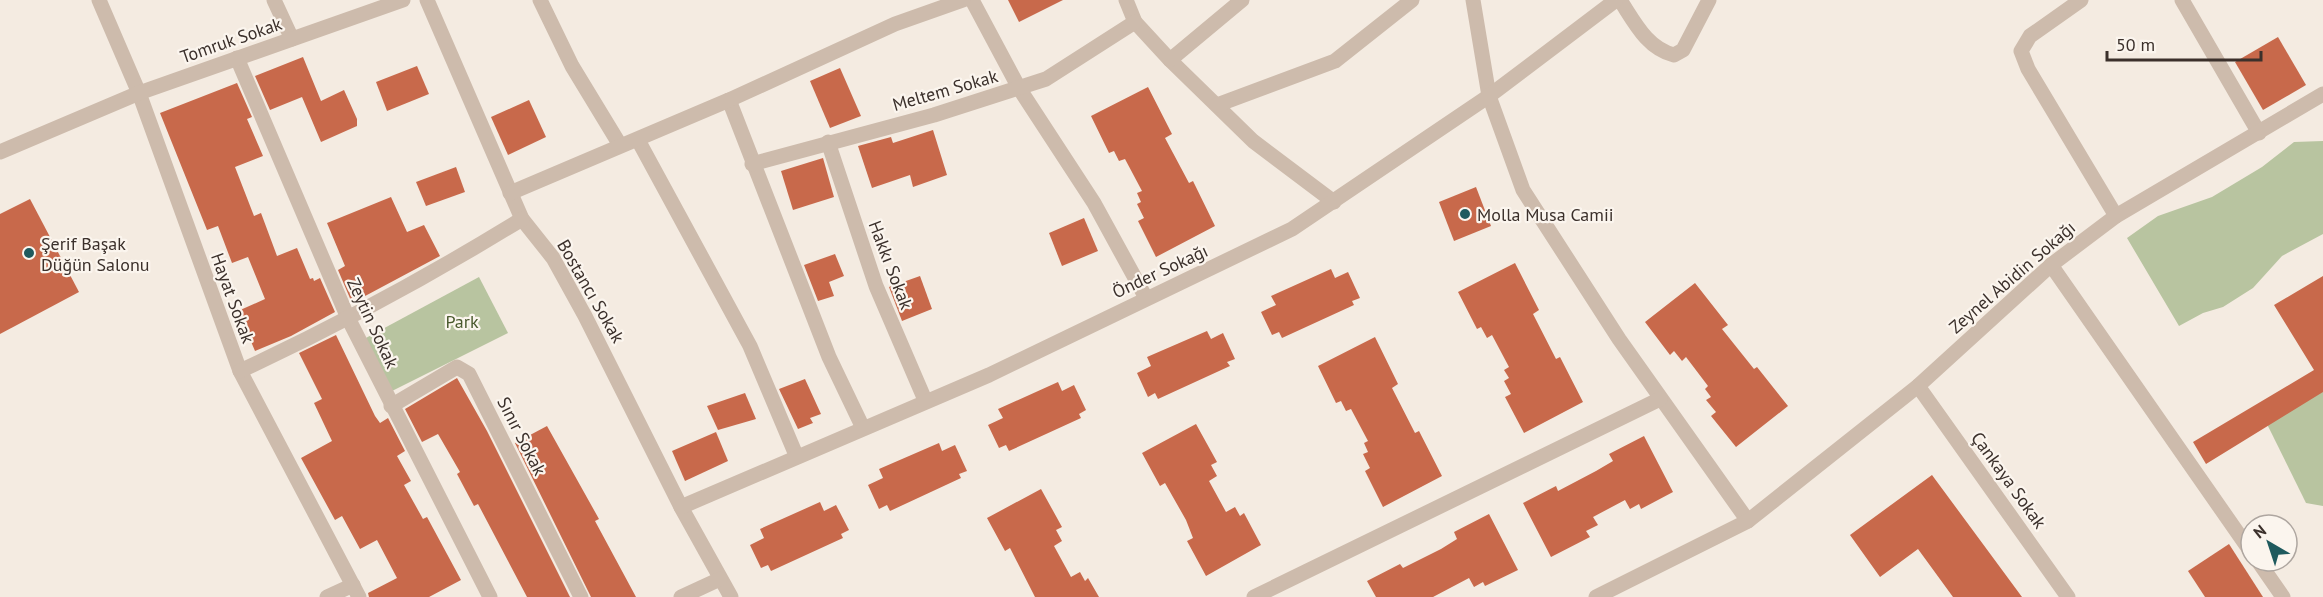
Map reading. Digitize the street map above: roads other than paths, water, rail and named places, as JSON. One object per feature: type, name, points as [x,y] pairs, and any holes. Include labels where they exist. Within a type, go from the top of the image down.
[{"type":"street","name":"Hayat Sokak","points":[[99,0],[139,93],[240,371],[356,591]]},
{"type":"street","points":[[274,0],[292,39]]},
{"type":"street","name":"Tomruk Sokak","points":[[0,152],[139,93],[403,0]]},
{"type":"street","name":"Bostancı Sokak","points":[[427,0],[522,219],[553,258],[585,316],[681,507],[731,597]]},
{"type":"street","points":[[510,193],[620,145],[638,140],[895,24],[963,0]]},
{"type":"street","points":[[972,0],[1019,88],[1094,203],[1146,298]]},
{"type":"street","points":[[1126,0],[1135,22],[1170,60],[1253,141],[1334,202]]},
{"type":"street","points":[[1170,60],[1242,0]]},
{"type":"street","points":[[1217,105],[1335,61],[1412,0]]},
{"type":"street","points":[[1473,0],[1489,96],[1523,189],[1660,399],[1748,520]]},
{"type":"street","name":"Önder Sokağı","points":[[681,507],[796,455],[988,375],[1292,229],[1489,96],[1616,0]]},
{"type":"street","points":[[1620,0],[1641,33],[1661,51],[1674,55],[1683,50],[1709,0]]},
{"type":"street","points":[[2081,0],[2030,36],[2021,51],[2028,69],[2116,216]]},
{"type":"street","points":[[2182,0],[2259,133]]},
{"type":"street","points":[[545,1],[573,66],[620,145]]},
{"type":"street","name":"Meltem Sokak","points":[[752,164],[934,115],[1046,79],[1135,22]]},
{"type":"street","name":"Zeytin Sokak","points":[[237,58],[348,318],[490,597]]},
{"type":"street","name":"Zeynel Abidin Sokağı","points":[[1596,597],[1748,520],[1918,386],[2051,265],[2116,216],[2323,94]]},
{"type":"street","points":[[729,100],[752,164],[830,357],[863,428]]},
{"type":"street","points":[[638,140],[750,346],[796,455]]},
{"type":"street","name":"Hakkı Sokak","points":[[828,142],[876,286],[925,400]]},
{"type":"street","points":[[240,371],[348,318],[442,268],[522,219]]},
{"type":"street","points":[[2051,265],[2239,535]]},
{"type":"street","name":"Sınır Sokak","points":[[391,406],[457,367],[469,374],[580,597]]},
{"type":"street","name":"Çankaya Sokak","points":[[1918,386],[2068,597]]},
{"type":"street","points":[[1254,597],[1660,399]]},
{"type":"street","points":[[2266,573],[2283,597]]},
{"type":"street","points":[[681,597],[720,579]]},
{"type":"street","points":[[327,597],[356,591]]},
{"type":"place","name":"Molla Musa Camii","points":[[1465,214]]},
{"type":"place","name":"Şerif Başak Düğün Salonu","points":[[29,253]]},
{"type":"park label","name":"Park","points":[[462,321]]}]
